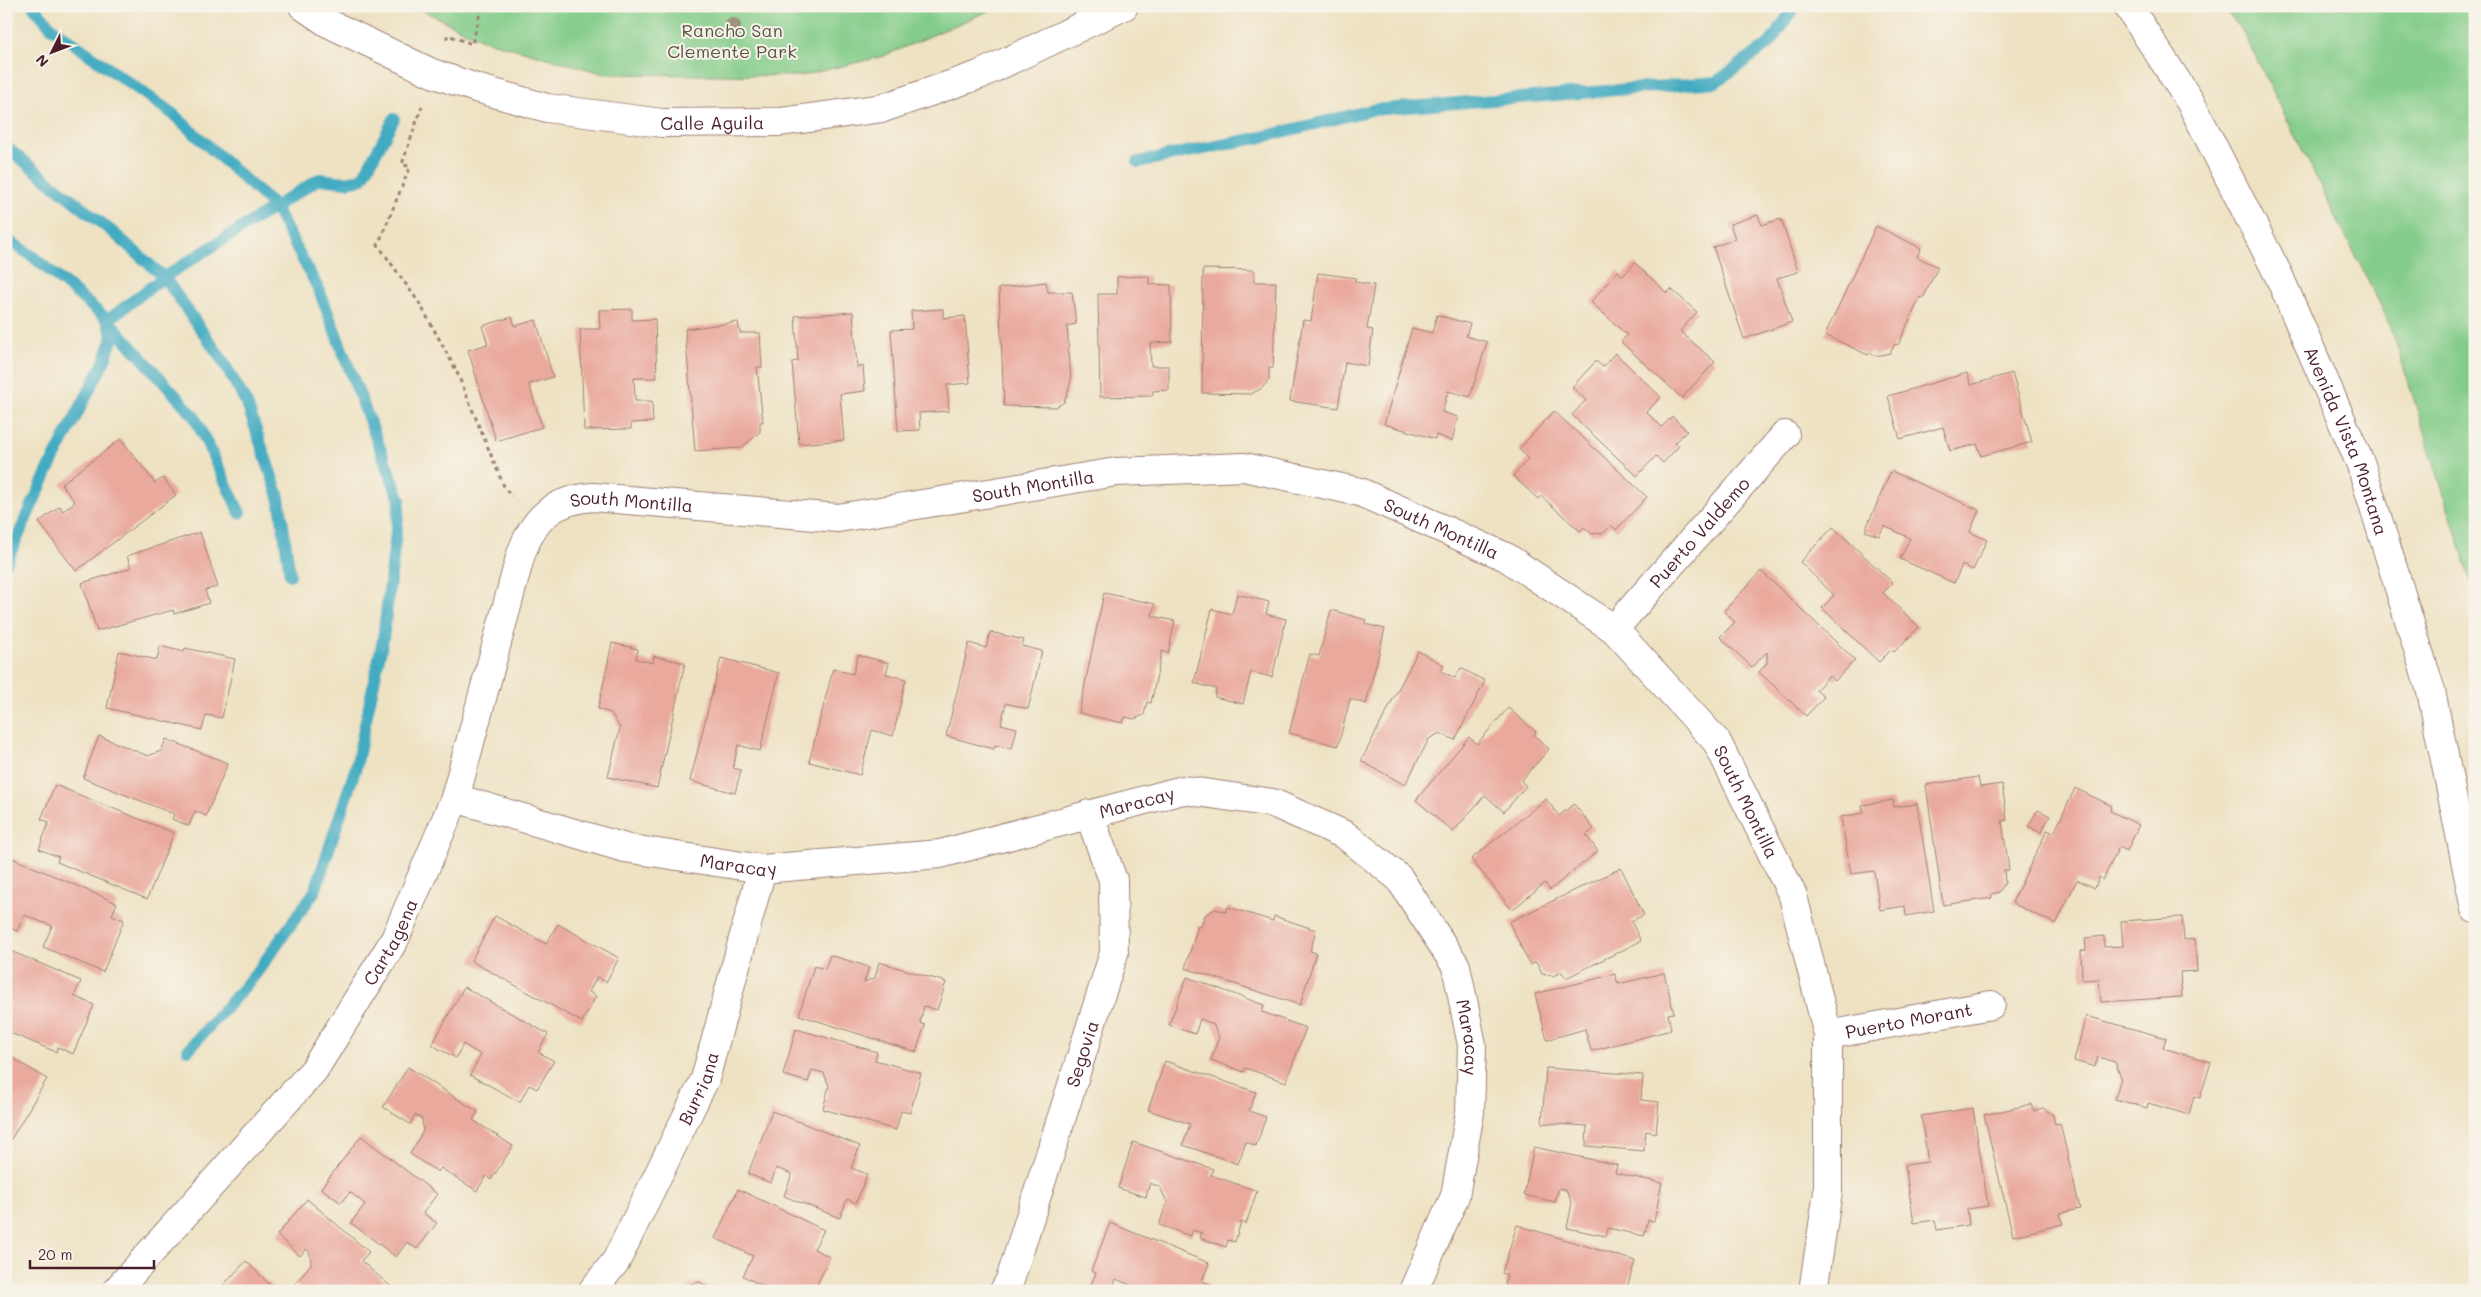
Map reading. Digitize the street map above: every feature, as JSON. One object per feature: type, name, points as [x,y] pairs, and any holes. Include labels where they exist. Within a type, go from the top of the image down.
[{"type":"street","name":"Calle Aguila","points":[[303,6],[328,23],[432,73],[476,88],[547,108],[662,123],[780,122],[883,108],[979,75],[1124,6]]},
{"type":"street","name":"Avenida Vista Montana","points":[[2128,6],[2196,111],[2279,276],[2361,465],[2431,691],[2475,909]]},
{"type":"street","name":"Puerto Valdemo","points":[[1614,629],[1785,435]]},
{"type":"street","name":"South Montilla","points":[[537,522],[548,512],[578,498],[593,497],[838,518],[1116,472],[1244,468],[1360,492],[1506,556],[1614,629],[1717,742],[1793,896],[1828,1035],[1828,1192],[1813,1291]]},
{"type":"street","name":"Cartagena","points":[[116,1291],[314,1070],[395,939],[455,798],[521,554],[528,532],[537,522]]},
{"type":"street","name":"Maracay","points":[[455,798],[625,848],[762,868],[940,854],[1183,790],[1273,803],[1345,835],[1399,878],[1456,966],[1472,1045],[1470,1112],[1455,1196],[1413,1291]]},
{"type":"street","name":"Segovia","points":[[1004,1291],[1010,1280],[1114,953],[1113,880],[1089,814]]},
{"type":"street","name":"Burriana","points":[[592,1291],[616,1261],[705,1079],[762,868]]},
{"type":"street","name":"Puerto Morant","points":[[1828,1035],[1991,1005]]},
{"type":"path","points":[[415,127],[402,164],[410,168],[378,245],[420,304],[456,370],[505,489],[537,522]]},
{"type":"green space","name":"Rancho San Clemente Park","points":[[414,6],[1000,6],[884,56],[801,76],[605,74],[480,39]]},
{"type":"green space","points":[[2223,6],[2475,6],[2475,593],[2390,324],[2244,34]]},
{"type":"building","points":[[1758,215],[1762,225],[1781,219],[1798,272],[1777,278],[1792,322],[1744,339],[1713,247],[1735,239],[1730,224]]},
{"type":"building","points":[[1876,226],[1921,248],[1917,257],[1938,267],[1923,298],[1920,297],[1898,345],[1895,344],[1890,353],[1876,356],[1869,352],[1868,355],[1825,335]]},
{"type":"building","points":[[1635,263],[1667,293],[1671,289],[1697,312],[1680,331],[1715,362],[1682,398],[1621,342],[1627,335],[1591,302],[1618,271],[1623,276]]},
{"type":"building","points":[[1203,269],[1254,270],[1254,282],[1276,282],[1273,368],[1269,368],[1269,380],[1262,388],[1251,394],[1202,393]]},
{"type":"building","points":[[1318,273],[1356,278],[1355,282],[1374,285],[1367,329],[1373,330],[1368,366],[1345,362],[1338,408],[1290,401],[1303,320],[1311,321]]},
{"type":"building","points":[[1149,276],[1149,284],[1171,285],[1172,342],[1150,343],[1151,366],[1169,366],[1169,390],[1153,391],[1152,396],[1100,397],[1098,294],[1117,294],[1117,277]]},
{"type":"building","points":[[1046,282],[1048,292],[1072,292],[1076,324],[1067,326],[1071,381],[1067,394],[1064,402],[1056,407],[1004,406],[999,288]]},
{"type":"building","points":[[632,309],[632,320],[655,319],[657,378],[634,378],[635,401],[652,401],[653,422],[631,423],[631,429],[584,430],[580,329],[600,329],[599,310]]},
{"type":"building","points":[[943,309],[943,318],[965,316],[970,383],[947,385],[949,411],[919,413],[920,430],[898,431],[891,330],[912,329],[911,311]]},
{"type":"building","points":[[853,312],[857,367],[863,366],[865,391],[840,394],[844,440],[799,444],[792,362],[798,361],[795,316]]},
{"type":"building","points":[[1437,315],[1470,324],[1466,336],[1487,342],[1470,397],[1448,391],[1442,412],[1458,417],[1452,441],[1436,435],[1435,439],[1384,424],[1412,328],[1432,333]]},
{"type":"building","points":[[512,317],[515,326],[536,320],[553,377],[529,384],[542,427],[496,441],[468,350],[488,344],[482,326]]},
{"type":"building","points":[[738,322],[740,333],[760,333],[762,367],[757,367],[763,422],[760,422],[760,432],[741,448],[695,451],[685,329]]},
{"type":"building","points":[[1615,353],[1661,397],[1646,412],[1662,427],[1672,416],[1687,431],[1675,443],[1679,446],[1663,463],[1656,456],[1637,476],[1572,415],[1586,400],[1572,387],[1596,361],[1603,367]]},
{"type":"building","points":[[1967,373],[1971,385],[2012,373],[2032,442],[1981,456],[1977,444],[1950,451],[1943,427],[1900,439],[1888,396]]},
{"type":"building","points":[[1554,411],[1647,497],[1616,530],[1611,525],[1604,533],[1592,534],[1584,527],[1580,531],[1541,496],[1538,499],[1513,476],[1528,459],[1519,449]]},
{"type":"building","points":[[121,439],[155,483],[163,478],[176,495],[76,571],[39,522],[60,506],[63,511],[75,502],[61,484]]},
{"type":"building","points":[[1891,471],[1979,510],[1970,532],[1987,540],[1973,570],[1962,565],[1954,583],[1900,559],[1910,538],[1884,526],[1879,536],[1865,531]]},
{"type":"building","points":[[1833,527],[1893,583],[1883,593],[1919,627],[1894,652],[1891,650],[1879,662],[1822,608],[1834,595],[1800,562]]},
{"type":"building","points":[[200,532],[218,587],[205,590],[209,603],[174,614],[173,610],[97,631],[82,583],[131,568],[127,556]]},
{"type":"building","points":[[1761,571],[1855,660],[1835,681],[1829,676],[1816,690],[1824,697],[1806,716],[1759,672],[1767,663],[1767,652],[1752,667],[1720,637],[1735,622],[1724,611]]},
{"type":"building","points":[[1104,593],[1155,604],[1152,616],[1175,621],[1168,653],[1162,651],[1151,703],[1147,702],[1144,715],[1134,719],[1125,717],[1123,723],[1079,713]]},
{"type":"building","points":[[1237,594],[1269,602],[1266,614],[1286,619],[1272,677],[1251,672],[1243,704],[1215,697],[1216,689],[1194,683],[1212,609],[1232,614]]},
{"type":"building","points":[[1331,610],[1366,620],[1365,624],[1385,629],[1366,704],[1350,699],[1338,746],[1289,733],[1310,654],[1319,656]]},
{"type":"building","points":[[990,632],[1024,640],[1022,646],[1042,651],[1028,709],[1006,703],[1001,724],[1017,728],[1012,749],[995,745],[994,749],[946,736],[969,643],[986,648]]},
{"type":"building","points":[[612,643],[638,649],[636,659],[653,663],[654,656],[685,663],[657,788],[608,777],[620,728],[611,713],[598,709]]},
{"type":"building","points":[[160,646],[184,652],[185,648],[235,659],[222,718],[206,715],[202,730],[107,708],[119,651],[157,660]]},
{"type":"building","points":[[1418,651],[1444,665],[1441,671],[1455,678],[1461,668],[1485,681],[1455,740],[1440,733],[1429,739],[1405,785],[1361,761]]},
{"type":"building","points":[[858,655],[889,663],[886,674],[906,679],[893,736],[872,730],[860,775],[809,762],[833,669],[853,674]]},
{"type":"building","points":[[721,658],[779,673],[760,751],[738,745],[733,768],[741,770],[735,793],[690,781]]},
{"type":"building","points":[[1508,708],[1536,732],[1534,735],[1549,749],[1521,781],[1526,786],[1504,812],[1485,795],[1453,832],[1416,800],[1469,737],[1477,744]]},
{"type":"building","points":[[99,736],[148,756],[161,751],[166,739],[228,763],[206,816],[195,811],[189,826],[172,819],[174,814],[83,778]]},
{"type":"building","points":[[1978,777],[1980,787],[2002,784],[2007,820],[2002,821],[2009,870],[2004,870],[2005,883],[1999,892],[1991,894],[1992,898],[1943,905],[1926,785]]},
{"type":"building","points":[[55,785],[174,833],[147,899],[57,862],[59,857],[39,849],[49,822],[41,819]]},
{"type":"building","points":[[2075,788],[2112,806],[2110,811],[2139,825],[2127,851],[2119,847],[2103,880],[2099,877],[2095,888],[2077,880],[2056,924],[2012,903],[2047,830],[2054,833]]},
{"type":"building","points":[[1546,799],[1559,816],[1574,804],[1594,829],[1586,835],[1598,851],[1550,890],[1545,883],[1512,910],[1471,859]]},
{"type":"building","points":[[1893,800],[1894,807],[1917,804],[1934,911],[1906,916],[1905,906],[1880,910],[1874,871],[1851,874],[1841,817],[1864,813],[1862,805]]},
{"type":"building","points":[[2038,810],[2050,816],[2041,833],[2028,826]]},
{"type":"building","points":[[12,858],[117,903],[112,915],[124,920],[103,972],[43,947],[52,926],[24,915],[17,931],[6,926],[6,871]]},
{"type":"building","points":[[1621,868],[1644,915],[1631,921],[1641,941],[1566,978],[1562,972],[1553,976],[1542,974],[1536,962],[1530,965],[1509,922]]},
{"type":"building","points":[[1228,907],[1273,921],[1274,916],[1316,930],[1310,951],[1316,953],[1300,1005],[1185,968],[1198,926],[1201,927],[1205,915],[1215,909],[1226,912]]},
{"type":"building","points":[[495,916],[546,944],[558,924],[619,958],[606,982],[597,977],[589,992],[596,996],[582,1022],[471,961]]},
{"type":"building","points":[[2182,917],[2184,940],[2195,939],[2197,971],[2180,972],[2182,997],[2101,1002],[2099,979],[2082,980],[2081,951],[2086,950],[2085,938],[2104,936],[2104,947],[2123,946],[2121,921]]},
{"type":"building","points":[[6,949],[81,981],[74,996],[94,1005],[73,1054],[58,1047],[56,1052],[6,1031]]},
{"type":"building","points":[[830,955],[869,967],[864,982],[875,978],[879,962],[946,982],[937,1010],[924,1006],[920,1023],[925,1025],[916,1052],[799,1015],[814,966],[825,969]]},
{"type":"building","points":[[1664,973],[1674,1013],[1668,1014],[1671,1030],[1591,1051],[1585,1029],[1547,1040],[1535,994],[1615,974],[1618,984]]},
{"type":"building","points":[[1187,977],[1264,1005],[1262,1012],[1306,1028],[1286,1082],[1245,1068],[1244,1072],[1211,1060],[1219,1037],[1213,1024],[1200,1019],[1195,1034],[1169,1025]]},
{"type":"building","points":[[464,987],[548,1034],[538,1052],[554,1061],[537,1089],[529,1085],[520,1102],[470,1075],[481,1055],[463,1044],[456,1058],[432,1045]]},
{"type":"building","points":[[2086,1016],[2166,1038],[2163,1048],[2211,1062],[2200,1098],[2194,1096],[2189,1115],[2148,1103],[2147,1108],[2115,1099],[2121,1077],[2115,1062],[2098,1057],[2095,1067],[2074,1061]]},
{"type":"building","points":[[796,1029],[877,1052],[875,1060],[921,1073],[910,1113],[901,1111],[896,1130],[823,1109],[829,1086],[824,1073],[812,1070],[808,1082],[783,1075]]},
{"type":"building","points":[[6,1054],[47,1079],[11,1139],[6,1136]]},
{"type":"building","points":[[1165,1061],[1256,1092],[1249,1111],[1266,1117],[1256,1146],[1246,1142],[1238,1164],[1183,1145],[1190,1124],[1148,1110]]},
{"type":"building","points":[[408,1067],[478,1112],[473,1120],[513,1146],[491,1180],[486,1176],[477,1191],[441,1168],[438,1172],[410,1154],[423,1131],[422,1119],[415,1115],[410,1124],[383,1107]]},
{"type":"building","points":[[1546,1068],[1643,1075],[1641,1100],[1659,1102],[1656,1133],[1646,1131],[1644,1151],[1586,1146],[1587,1126],[1542,1123]]},
{"type":"building","points":[[2032,1104],[2034,1111],[2043,1108],[2053,1115],[2055,1124],[2060,1123],[2080,1209],[2060,1213],[2063,1224],[2013,1236],[1984,1115]]},
{"type":"building","points":[[1973,1108],[1988,1206],[1967,1209],[1969,1225],[1937,1230],[1935,1220],[1914,1223],[1905,1165],[1928,1162],[1921,1116]]},
{"type":"building","points":[[772,1111],[860,1146],[851,1168],[867,1174],[856,1203],[847,1199],[840,1218],[784,1196],[792,1174],[776,1168],[771,1183],[748,1174]]},
{"type":"building","points":[[361,1136],[437,1194],[423,1213],[437,1223],[417,1249],[407,1242],[396,1257],[351,1223],[365,1204],[350,1192],[341,1203],[321,1188]]},
{"type":"building","points":[[1133,1142],[1213,1169],[1211,1175],[1257,1191],[1246,1224],[1241,1222],[1235,1242],[1228,1240],[1226,1247],[1200,1238],[1202,1233],[1193,1230],[1191,1236],[1159,1225],[1167,1202],[1160,1187],[1150,1183],[1146,1197],[1118,1188]]},
{"type":"building","points":[[1534,1147],[1617,1165],[1615,1173],[1662,1183],[1654,1221],[1648,1220],[1644,1236],[1608,1228],[1606,1236],[1567,1228],[1572,1203],[1566,1190],[1559,1188],[1555,1202],[1524,1195]]},
{"type":"building","points":[[738,1189],[824,1230],[814,1249],[830,1257],[814,1291],[803,1286],[801,1291],[773,1291],[743,1276],[753,1256],[715,1238]]},
{"type":"building","points":[[307,1199],[369,1252],[361,1261],[396,1291],[303,1291],[295,1284],[311,1264],[310,1253],[306,1249],[300,1256],[277,1235]]},
{"type":"building","points":[[1110,1223],[1209,1263],[1202,1281],[1209,1284],[1207,1291],[1136,1291],[1137,1288],[1116,1279],[1112,1291],[1100,1291],[1090,1287],[1096,1273],[1091,1271]]},
{"type":"building","points":[[1517,1225],[1635,1261],[1626,1291],[1509,1291],[1505,1284],[1507,1275],[1502,1273]]},
{"type":"building","points":[[246,1261],[276,1291],[218,1291]]},
{"type":"building","points":[[700,1282],[712,1290],[715,1286],[722,1291],[685,1291],[690,1284]]},
{"type":"waterway","points":[[33,6],[52,28],[173,114],[274,206],[319,290],[400,500],[383,639],[356,767],[315,891],[255,975],[188,1050]]},
{"type":"waterway","points":[[1138,162],[1262,137],[1372,110],[1716,82],[1770,43],[1795,6]]},
{"type":"waterway","points":[[108,320],[164,277],[319,179],[346,182],[362,179],[394,119]]},
{"type":"waterway","points":[[6,147],[115,234],[164,277],[221,358],[247,404],[279,497],[290,575]]},
{"type":"waterway","points":[[6,239],[32,256],[108,320],[194,416],[240,513]]},
{"type":"waterway","points":[[6,563],[47,472],[104,362],[113,337],[108,323]]}]
